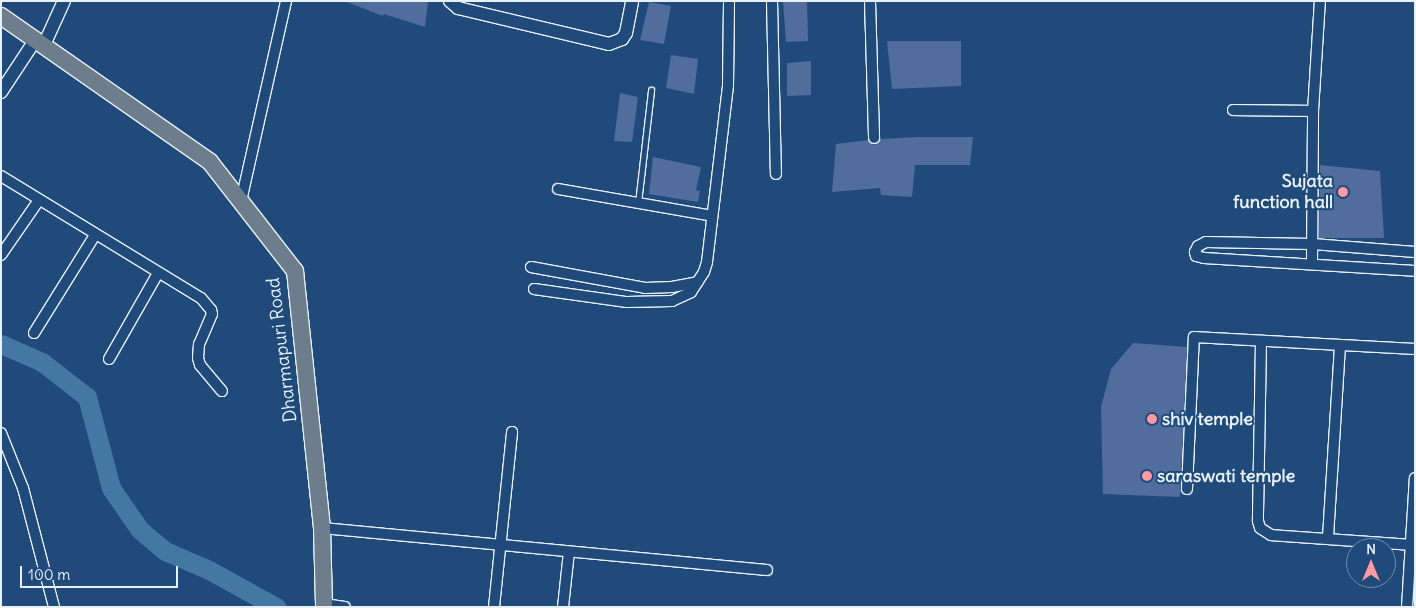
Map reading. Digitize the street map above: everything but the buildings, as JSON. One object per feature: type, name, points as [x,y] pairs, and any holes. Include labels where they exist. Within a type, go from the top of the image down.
[{"type":"main road","name":"Dharmapuri Road","points":[[1,16],[210,162],[295,271],[322,528],[324,605]]},
{"type":"street","points":[[1,92],[40,42],[64,1]]},
{"type":"street","points":[[241,201],[286,1]]},
{"type":"street","points":[[450,1],[458,8],[609,44],[622,39],[626,33],[632,1]]},
{"type":"street","points":[[534,289],[627,302],[672,301],[691,292],[698,282],[707,262],[728,85],[729,1]]},
{"type":"street","points":[[772,1],[776,174]]},
{"type":"street","points":[[870,1],[874,138]]},
{"type":"street","points":[[1312,264],[1314,111],[1320,1]]},
{"type":"street","points":[[1233,110],[1314,111]]},
{"type":"street","points":[[1,176],[201,298],[211,310],[211,320],[199,344],[198,358],[200,365],[222,391]]},
{"type":"street","points":[[558,189],[712,216]]},
{"type":"street","points":[[1,256],[39,200]]},
{"type":"street","points":[[34,333],[95,235]]},
{"type":"street","points":[[1415,252],[1312,244],[1206,242],[1198,246],[1196,252],[1196,256],[1204,258],[1415,271]]},
{"type":"street","points":[[530,267],[645,288],[672,287],[698,282]]},
{"type":"street","points":[[109,359],[158,273]]},
{"type":"street","points":[[1187,489],[1194,337],[1415,349]]},
{"type":"street","points":[[1261,342],[1258,521],[1260,528],[1271,535],[1413,545]]},
{"type":"street","points":[[1328,538],[1340,346]]},
{"type":"street","points":[[494,607],[512,432]]},
{"type":"street","points":[[1,433],[23,488],[54,607]]},
{"type":"street","points":[[1408,607],[1413,545],[1415,478]]},
{"type":"street","points":[[322,528],[767,570]]},
{"type":"street","points":[[563,607],[569,552]]},
{"type":"street","points":[[324,605],[345,607]]},
{"type":"lane","points":[[638,203],[651,90]]},
{"type":"waterway","points":[[1,344],[42,362],[87,397],[111,488],[140,530],[165,551],[209,570],[276,607]]},
{"type":"place","name":"Sujata function hall","points":[[1343,192]]},
{"type":"place","name":"shiv temple","points":[[1152,419]]},
{"type":"place","name":"saraswati temple","points":[[1147,476]]}]
